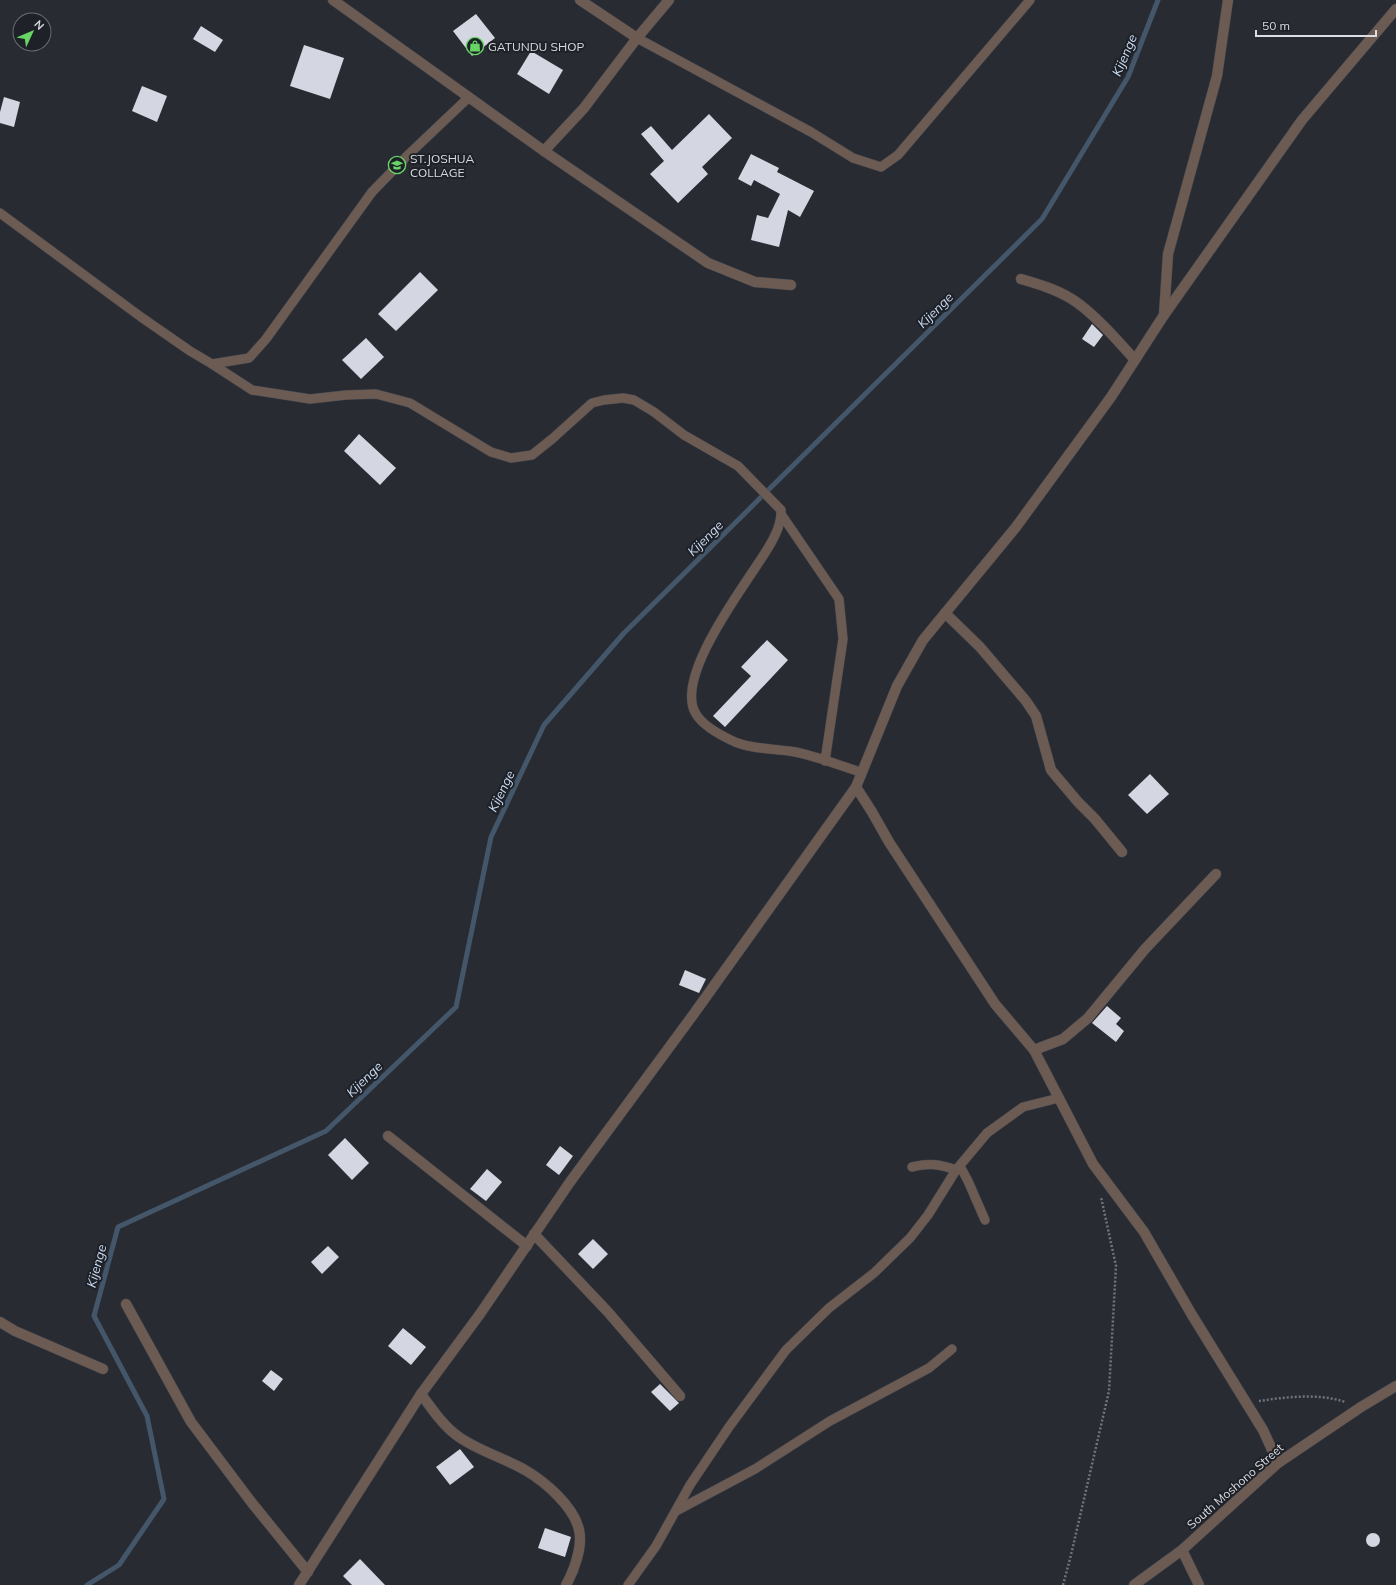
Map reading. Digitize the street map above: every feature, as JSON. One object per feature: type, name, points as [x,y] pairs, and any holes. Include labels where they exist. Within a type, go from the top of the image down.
[{"type":"street","points":[[333,0],[544,151],[708,263],[755,282],[791,286]]},
{"type":"street","points":[[580,0],[637,38]]},
{"type":"street","points":[[544,151],[584,108],[637,38],[669,0]]},
{"type":"street","points":[[1164,315],[1168,254],[1217,76],[1228,0]]},
{"type":"street","points":[[299,1585],[421,1394],[527,1246],[574,1176],[698,1009],[856,787],[897,686],[923,640],[1016,527],[1112,397],[1164,315],[1302,120],[1396,9]]},
{"type":"street","points":[[1021,279],[1054,290],[1072,299],[1094,318],[1136,360]]},
{"type":"street","points":[[945,613],[980,647],[1026,701],[1036,716],[1051,770],[1122,852]]},
{"type":"street","points":[[856,787],[872,812],[888,842],[995,1004],[1034,1050],[1093,1164],[1144,1232],[1192,1315],[1247,1402],[1263,1430],[1278,1463]]},
{"type":"street","points":[[1034,1050],[1063,1039],[1088,1018],[1145,949],[1216,874]]},
{"type":"street","points":[[388,1136],[527,1246]]},
{"type":"street","points":[[534,1234],[608,1312],[680,1396]]},
{"type":"street","points":[[126,1304],[191,1422],[252,1504],[308,1572]]},
{"type":"street","points":[[0,1322],[15,1331],[103,1369]]},
{"type":"street","name":"South Moshono Street","points":[[1134,1585],[1182,1550],[1278,1463],[1361,1407],[1396,1386]]},
{"type":"street","points":[[421,1394],[434,1413],[459,1437],[524,1470],[549,1486],[570,1511],[579,1530],[579,1550],[571,1576],[566,1585]]},
{"type":"street","points":[[1182,1550],[1199,1585]]},
{"type":"lane","points":[[637,38],[811,132],[853,158],[881,167],[898,155],[1030,0]]},
{"type":"lane","points":[[212,364],[249,358],[266,339],[372,192],[409,154],[469,97]]},
{"type":"lane","points":[[0,213],[141,317],[190,351],[252,390],[310,399],[346,395],[376,394],[410,403],[491,452],[511,458],[532,455],[592,403],[623,398],[634,400],[654,412],[684,435],[730,460],[749,476],[781,510],[840,600],[843,639],[825,761]]},
{"type":"lane","points":[[781,510],[780,524],[768,548],[708,641],[694,678],[691,695],[693,707],[696,713],[710,727],[735,742],[749,747],[795,752],[861,772]]},
{"type":"lane","points":[[628,1585],[656,1546],[690,1485],[729,1427],[786,1350],[829,1308],[874,1273],[910,1238],[928,1215],[958,1168],[987,1133],[1023,1107],[1059,1098]]},
{"type":"lane","points":[[912,1167],[928,1164],[958,1168],[968,1181],[984,1220]]},
{"type":"lane","points":[[676,1511],[755,1469],[830,1421],[922,1372],[952,1349]]},
{"type":"path","points":[[1063,1585],[1109,1391],[1116,1266],[1100,1194]]},
{"type":"path","points":[[1247,1402],[1275,1398],[1310,1397],[1336,1399],[1361,1407]]},
{"type":"building","points":[[476,14],[495,38],[472,56],[453,31]]},
{"type":"building","points":[[201,26],[223,40],[215,52],[193,39]]},
{"type":"building","points":[[304,45],[344,58],[330,99],[290,86]]},
{"type":"building","points":[[531,51],[563,70],[549,94],[517,74]]},
{"type":"building","points":[[142,86],[167,96],[157,122],[132,111]]},
{"type":"building","points":[[4,97],[20,102],[14,127],[0,123],[0,112]]},
{"type":"building","points":[[709,114],[732,138],[702,167],[708,174],[678,203],[650,174],[664,161],[641,134],[651,126],[672,150]]},
{"type":"building","points":[[751,154],[779,168],[777,172],[814,191],[800,217],[788,210],[779,247],[751,240],[757,215],[768,218],[780,194],[754,180],[751,186],[738,179]]},
{"type":"building","points":[[420,272],[438,290],[396,331],[378,314]]},
{"type":"building","points":[[1092,324],[1103,335],[1094,347],[1082,339]]},
{"type":"building","points":[[366,338],[384,357],[361,379],[342,360]]},
{"type":"building","points":[[359,434],[396,468],[380,485],[344,451]]},
{"type":"building","points":[[767,640],[788,660],[725,727],[713,716],[751,676],[741,667]]},
{"type":"building","points":[[1150,774],[1169,794],[1147,814],[1128,795]]},
{"type":"building","points":[[685,970],[706,979],[699,993],[679,985]]},
{"type":"building","points":[[1107,1006],[1121,1018],[1116,1024],[1124,1031],[1116,1042],[1092,1023]]},
{"type":"building","points":[[345,1138],[369,1163],[352,1180],[328,1155]]},
{"type":"building","points":[[560,1146],[573,1156],[559,1175],[546,1165]]},
{"type":"building","points":[[487,1169],[502,1182],[486,1201],[470,1189]]},
{"type":"building","points":[[593,1239],[608,1254],[593,1269],[578,1254]]},
{"type":"building","points":[[328,1246],[339,1257],[322,1274],[311,1262]]},
{"type":"building","points":[[403,1328],[426,1347],[411,1365],[388,1346]]},
{"type":"building","points":[[271,1370],[283,1379],[274,1391],[262,1381]]},
{"type":"building","points":[[660,1384],[679,1403],[670,1411],[651,1392]]},
{"type":"building","points":[[460,1449],[474,1467],[450,1485],[436,1467]]},
{"type":"building","points":[[545,1528],[571,1537],[565,1557],[538,1548]]},
{"type":"building","points":[[1373,1533],[1378,1535],[1380,1540],[1378,1545],[1373,1547],[1368,1545],[1366,1540],[1368,1535]]},
{"type":"building","points":[[360,1559],[385,1585],[352,1585],[343,1576]]},
{"type":"waterway","name":"Kijenge","points":[[87,1585],[119,1565],[164,1499],[147,1416],[94,1316],[118,1227],[326,1131],[456,1007],[491,837],[544,725],[624,633],[1042,219],[1128,77],[1158,0]]},
{"type":"place","name":"GATUNDU SHOP","points":[[475,46]]},
{"type":"place","name":"ST.JOSHUA COLLAGE","points":[[397,165]]}]
